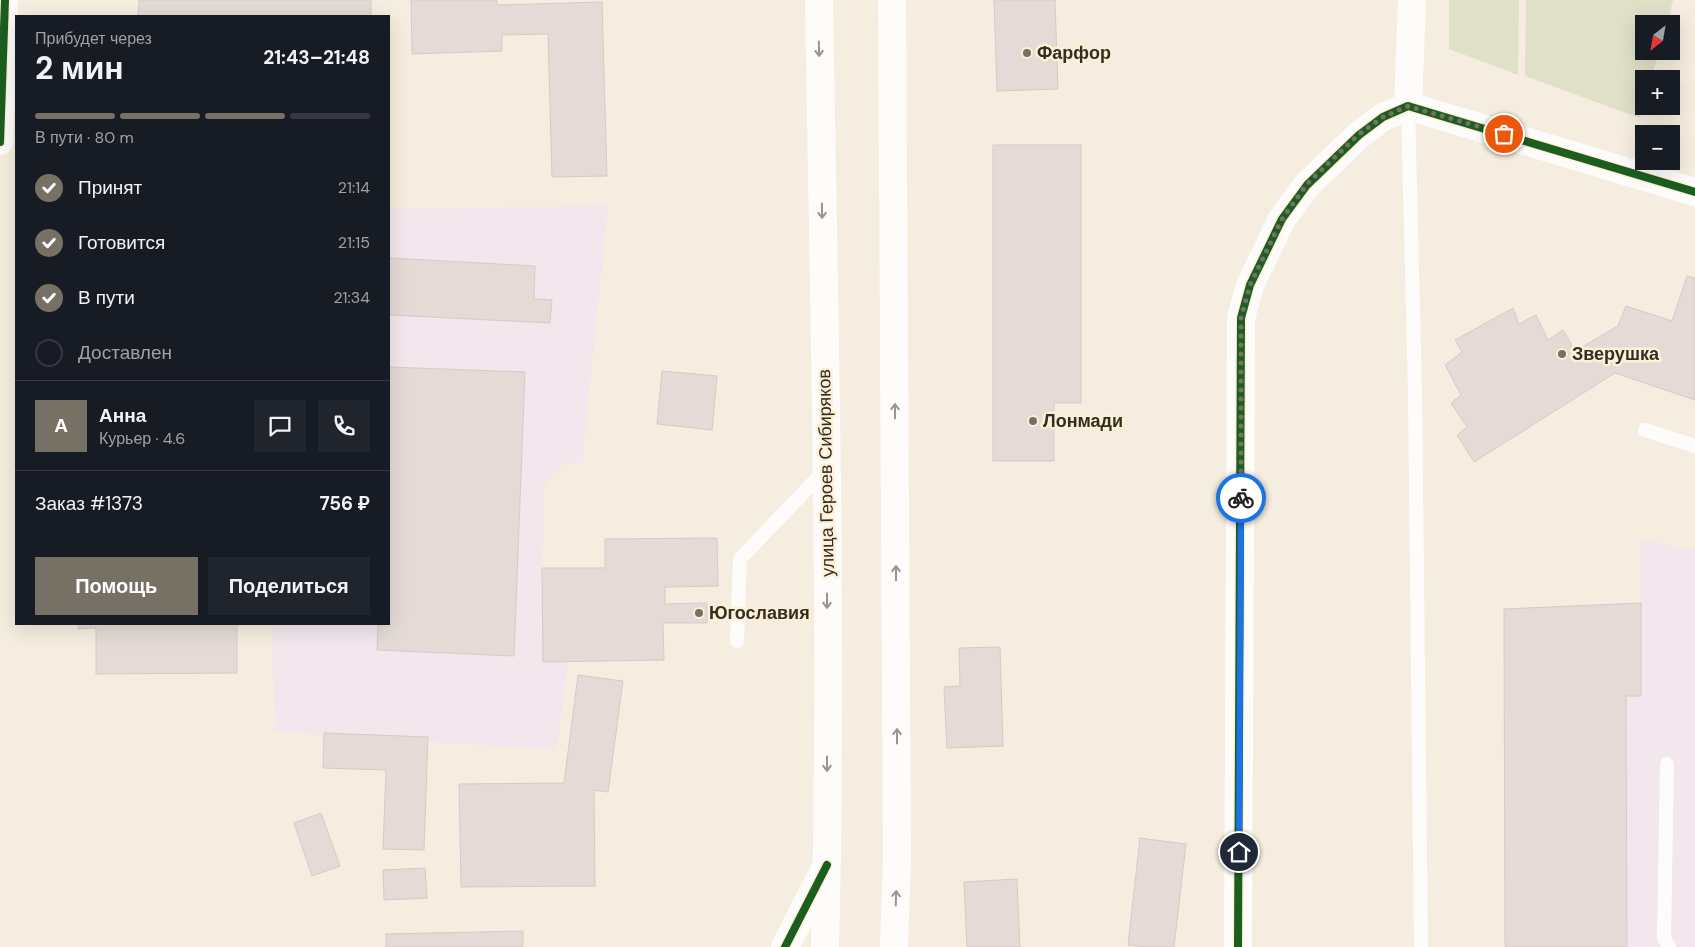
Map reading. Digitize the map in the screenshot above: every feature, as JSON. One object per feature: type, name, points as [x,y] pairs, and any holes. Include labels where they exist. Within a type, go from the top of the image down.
[{"type":"main road","name":"улица Героев Сибиряков","points":[[819,0],[826,469],[827,866],[825,947]]},
{"type":"main road","points":[[892,0],[898,859],[894,947]]},
{"type":"main road","points":[[1408,106],[1412,0]]},
{"type":"main road","points":[[1238,947],[1241,318],[1250,285],[1282,219],[1307,184],[1358,135],[1383,117],[1408,106],[1695,192]]},
{"type":"main road","points":[[785,947],[827,866]]},
{"type":"street","points":[[0,142],[5,0]]},
{"type":"lane","points":[[1408,106],[1415,392],[1421,947]]},
{"type":"lane","points":[[1645,430],[1695,446]]},
{"type":"lane","points":[[737,642],[740,559],[826,469]]},
{"type":"lane","points":[[1668,764],[1664,938],[1669,947]]},
{"type":"shaded area","points":[[608,206],[582,463],[566,462],[544,486],[542,568],[543,661],[568,662],[557,750],[275,732],[272,625],[390,625],[390,209]]},
{"type":"shaded area","points":[[1641,539],[1695,551],[1695,947],[1505,947],[1504,609],[1640,603]]},
{"type":"green space","points":[[1449,0],[1519,0],[1518,75],[1449,49]]},
{"type":"green space","points":[[1526,0],[1673,0],[1669,15],[1635,15],[1635,60],[1656,60],[1654,70],[1635,70],[1635,115],[1641,115],[1640,118],[1525,76]]},
{"type":"building","points":[[139,0],[371,0],[371,15],[138,15]]},
{"type":"building","points":[[411,0],[497,0],[497,5],[602,2],[607,176],[552,177],[548,34],[502,35],[502,51],[412,54]]},
{"type":"building","points":[[994,0],[1055,0],[1058,89],[997,91]]},
{"type":"building","points":[[993,145],[1081,145],[1081,403],[1054,403],[1054,461],[993,461]]},
{"type":"building","points":[[390,258],[535,266],[534,299],[552,300],[550,323],[390,315]]},
{"type":"building","points":[[1687,276],[1695,278],[1695,400],[1615,373],[1474,462],[1457,435],[1467,427],[1451,403],[1461,395],[1445,365],[1462,352],[1455,340],[1513,308],[1519,324],[1536,315],[1548,340],[1563,330],[1575,351],[1618,326],[1626,306],[1672,321]]},
{"type":"building","points":[[390,367],[525,372],[514,656],[377,650],[378,625],[390,625]]},
{"type":"building","points":[[662,371],[717,376],[712,430],[657,424]]},
{"type":"building","points":[[717,538],[718,586],[665,587],[665,604],[707,603],[707,623],[663,623],[664,660],[543,662],[542,568],[605,568],[605,539]]},
{"type":"building","points":[[1641,603],[1641,696],[1626,696],[1627,947],[1505,947],[1504,609]]},
{"type":"building","points":[[78,625],[237,625],[237,673],[96,674],[96,628],[78,629]]},
{"type":"building","points":[[1000,647],[1003,746],[947,748],[944,687],[960,686],[959,648]]},
{"type":"building","points":[[578,675],[623,681],[608,792],[594,790],[595,886],[461,887],[459,784],[564,783]]},
{"type":"building","points":[[324,733],[428,737],[424,850],[383,849],[386,770],[323,768]]},
{"type":"building","points":[[321,813],[340,866],[312,876],[294,823]]},
{"type":"building","points":[[1140,838],[1186,844],[1174,947],[1128,945]]},
{"type":"building","points":[[425,868],[427,898],[384,900],[383,870]]},
{"type":"building","points":[[1017,879],[1020,947],[967,947],[964,882]]},
{"type":"building","points":[[523,931],[523,947],[386,947],[386,934]]},
{"type":"cycle path","points":[[0,142],[5,0]]},
{"type":"cycle path","points":[[1238,947],[1241,318],[1250,285],[1282,219],[1307,185],[1359,135],[1383,117],[1408,106],[1695,192]]},
{"type":"cycle path","points":[[785,947],[827,865]]},
{"type":"way so far","points":[[1241,498],[1241,318],[1250,285],[1282,219],[1307,184],[1358,135],[1383,117],[1408,106],[1504,134]]},
{"type":"place","name":"Фарфор","points":[[1027,53]]},
{"type":"place","name":"Зверушка","points":[[1562,354]]},
{"type":"place","name":"Лонмади","points":[[1033,421]]},
{"type":"place","name":"Югославия","points":[[699,613]]},
{"type":"route","points":[[1239,852],[1241,498]]}]
